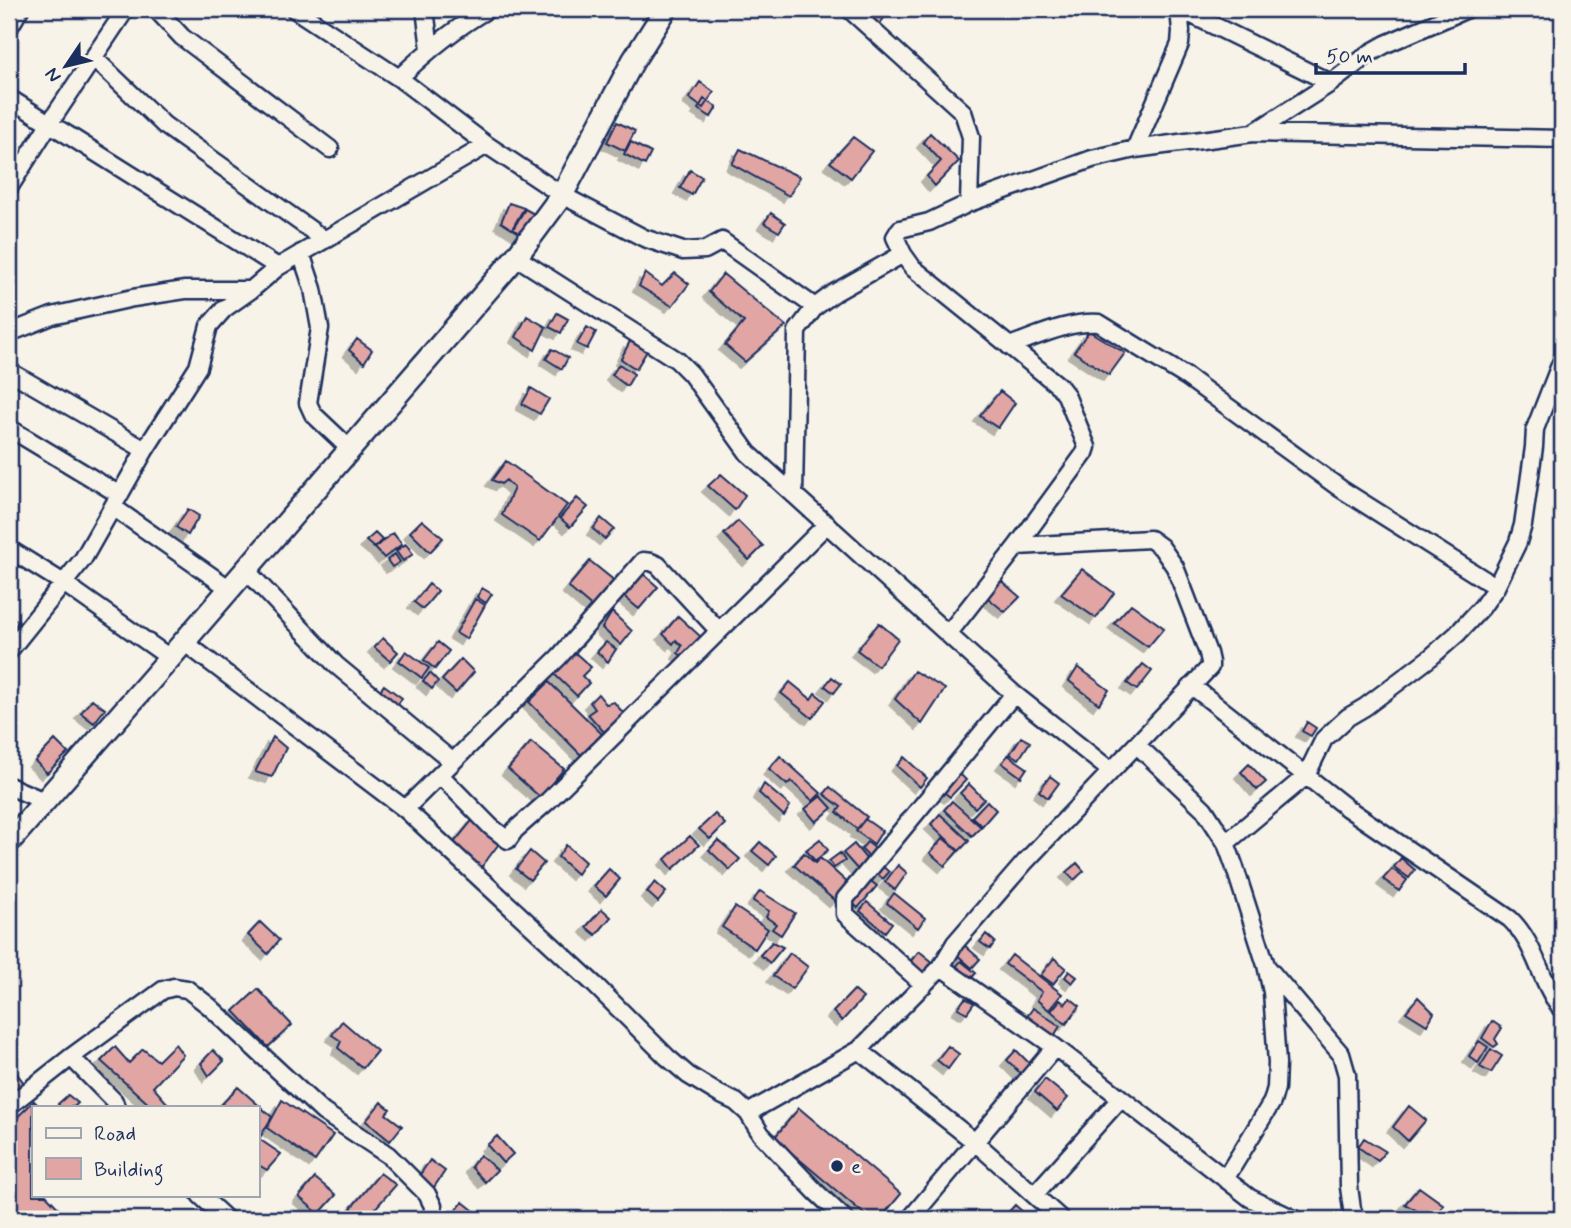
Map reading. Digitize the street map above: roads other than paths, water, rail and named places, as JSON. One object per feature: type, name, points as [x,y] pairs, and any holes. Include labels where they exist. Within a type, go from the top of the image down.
[{"type":"street","points":[[9,28],[20,9]]},
{"type":"street","points":[[9,188],[126,9]]},
{"type":"street","points":[[156,9],[182,37],[330,149]]},
{"type":"street","points":[[294,9],[399,78],[487,145],[562,195],[644,238],[683,251],[705,250],[722,241],[815,307]]},
{"type":"street","points":[[425,9],[430,48]]},
{"type":"street","points":[[399,78],[430,48],[488,9]]},
{"type":"street","points":[[9,842],[516,257],[562,195],[632,61],[666,9]]},
{"type":"street","points":[[1179,9],[1331,83]]},
{"type":"street","points":[[1135,149],[1180,44],[1179,9]]},
{"type":"street","points":[[1253,133],[1331,83],[1370,53],[1467,9]]},
{"type":"street","points":[[852,10],[964,112],[971,137],[968,203]]},
{"type":"street","points":[[94,58],[164,125],[326,240]]},
{"type":"street","points":[[9,98],[278,267]]},
{"type":"street","points":[[948,634],[1017,546],[1087,447],[1066,395],[1059,386],[913,268],[895,237],[900,229],[929,222],[968,203],[1092,159],[1135,149],[1253,133],[1562,139]]},
{"type":"street","points":[[9,651],[83,559],[145,450],[198,367],[209,326],[223,309],[278,267],[487,145]]},
{"type":"street","points":[[302,253],[313,289],[320,328],[308,403],[313,414],[351,449]]},
{"type":"street","points":[[794,495],[797,331],[815,307],[834,293],[903,254]]},
{"type":"street","points":[[516,257],[677,360],[691,374],[748,453],[1014,694],[1111,771]]},
{"type":"street","points":[[9,333],[52,316],[132,298],[185,290],[251,290]]},
{"type":"street","points":[[1009,346],[1068,326],[1085,322],[1099,323],[1187,377],[1341,489],[1496,587]]},
{"type":"street","points":[[1226,843],[1306,776],[1324,739],[1431,657],[1457,634],[1496,587],[1518,542],[1523,525],[1535,429],[1562,360]]},
{"type":"street","points":[[9,371],[145,450]]},
{"type":"street","points":[[9,428],[117,501],[230,589]]},
{"type":"street","points":[[440,775],[491,827],[508,840],[515,830],[548,801],[827,524]]},
{"type":"street","points":[[748,1113],[859,1050],[941,967],[956,943],[1025,862],[1210,667],[1175,567],[1161,547],[1150,539],[1017,546]]},
{"type":"street","points":[[9,549],[177,650],[405,809],[595,985],[667,1057],[688,1075],[736,1102],[748,1113],[761,1134],[845,1219]]},
{"type":"street","points":[[405,809],[559,657],[643,561],[658,565],[719,631]]},
{"type":"street","points":[[246,570],[336,665],[453,762]]},
{"type":"street","points":[[1192,686],[1347,808],[1510,919],[1520,929],[1553,998],[1562,1010]]},
{"type":"street","points":[[924,985],[845,914],[845,899],[1014,694]]},
{"type":"street","points":[[1137,744],[1204,808],[1226,843],[1266,965],[1272,992],[1276,1088],[1272,1102],[1225,1179]]},
{"type":"street","points":[[9,786],[44,801]]},
{"type":"street","points":[[1266,965],[1341,1054],[1347,1075],[1349,1188],[1356,1219]]},
{"type":"street","points":[[941,967],[1055,1047],[1250,1198],[1294,1219]]},
{"type":"street","points":[[9,1106],[163,990],[174,986],[187,989],[209,1006],[323,1112],[388,1155],[427,1194],[433,1206],[432,1219]]},
{"type":"street","points":[[910,1219],[1055,1047]]},
{"type":"street","points":[[859,1050],[975,1142],[1061,1219]]},
{"type":"street","points":[[71,1057],[116,1106]]},
{"type":"street","points":[[1034,1195],[1121,1098]]},
{"type":"street","points":[[201,1196],[219,1217]]},
{"type":"place","name":"e","points":[[837,1166]]}]
